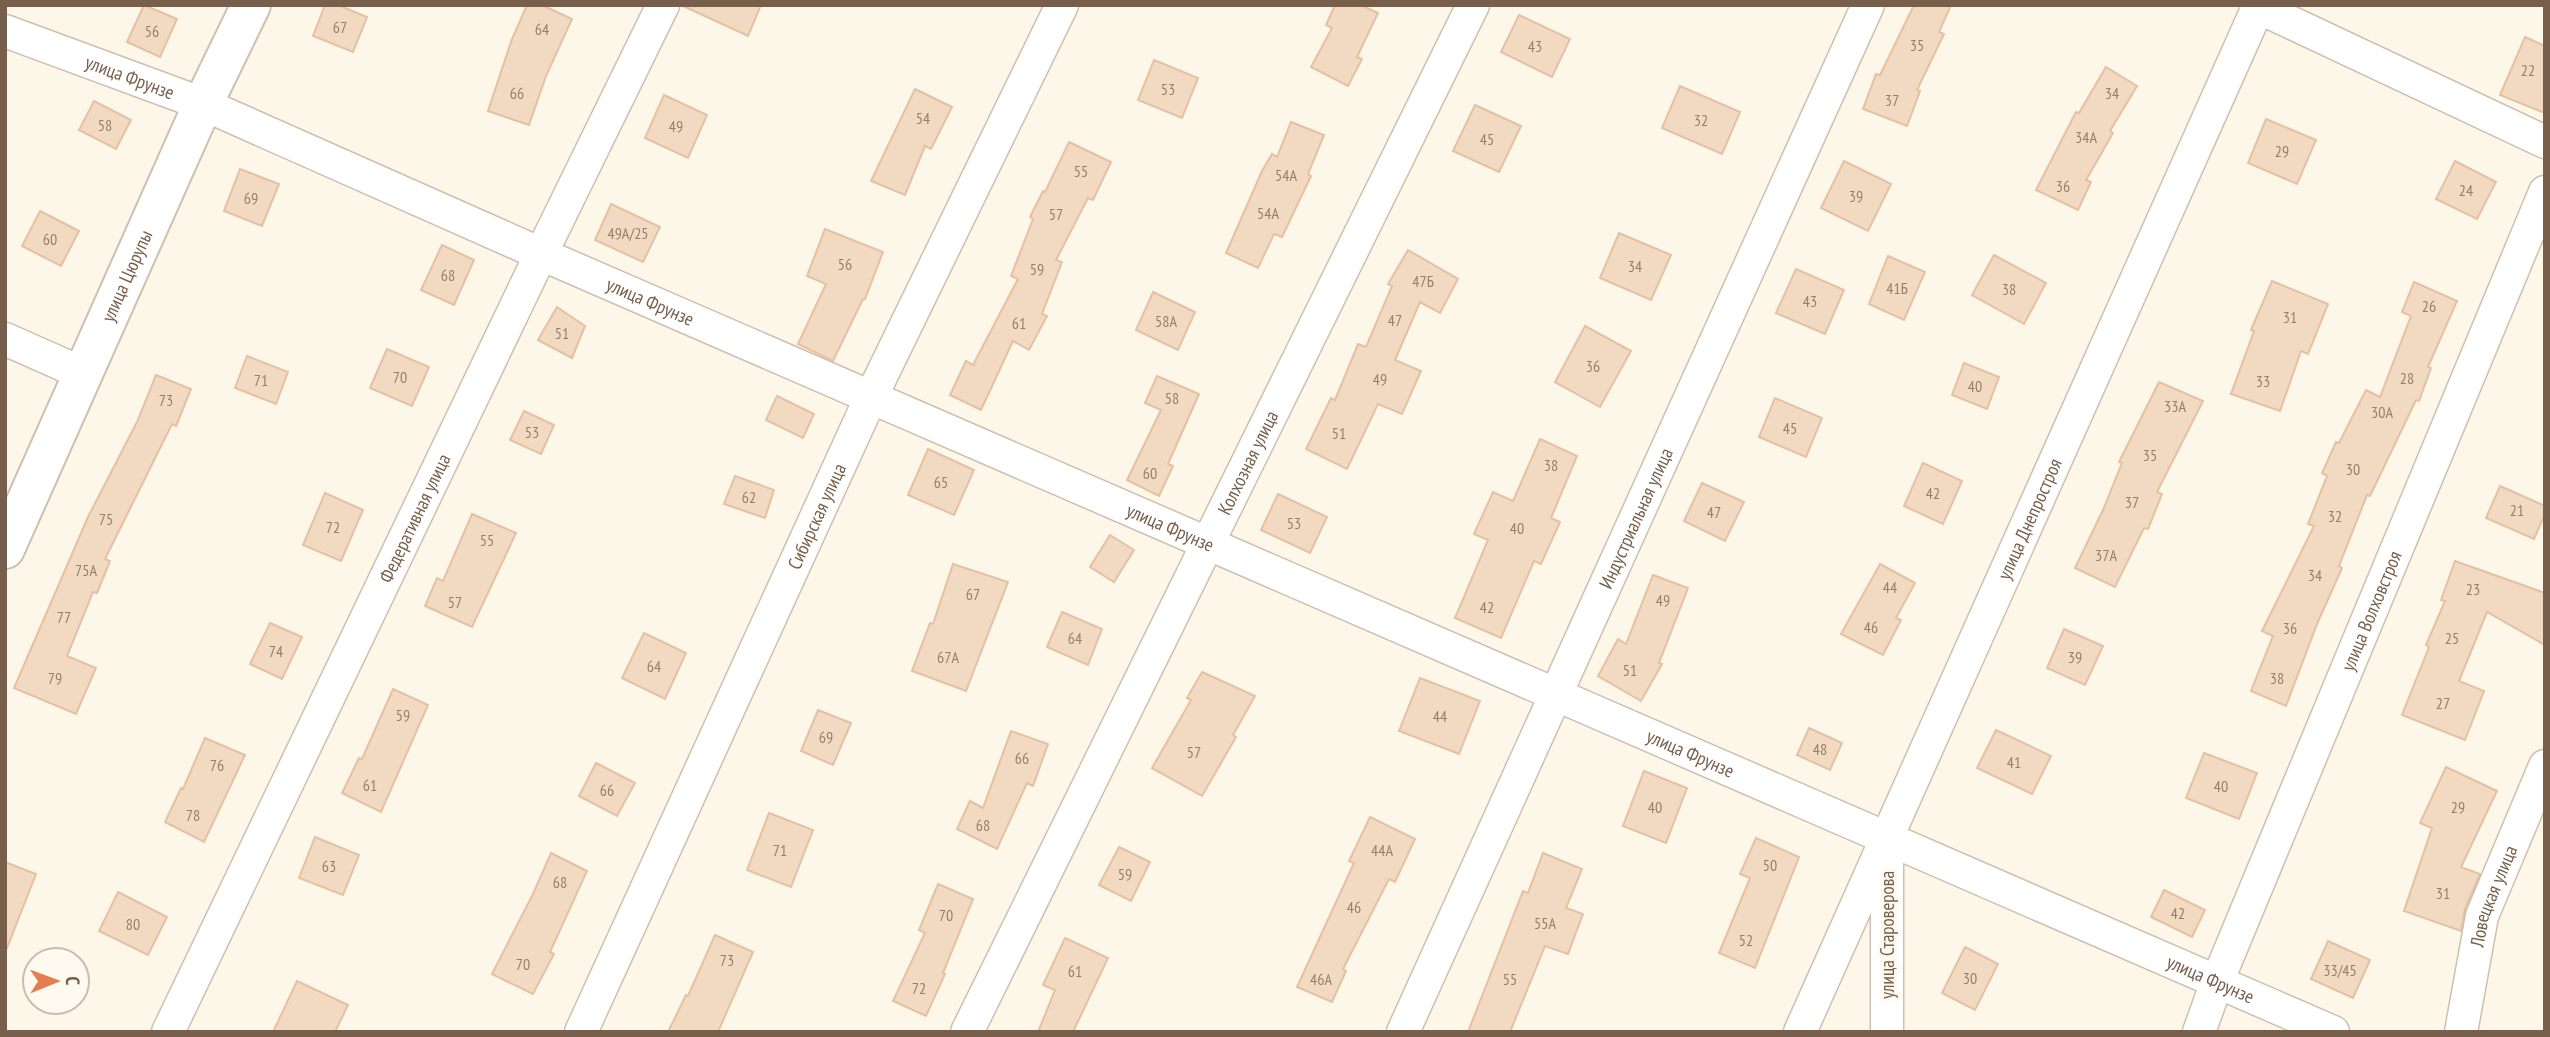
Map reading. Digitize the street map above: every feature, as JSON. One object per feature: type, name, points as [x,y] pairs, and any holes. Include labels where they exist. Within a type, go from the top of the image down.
[{"type":"street","name":"улица Цюрупы","points":[[5,549],[203,104],[251,5]]},
{"type":"street","name":"Федеративная улица","points":[[168,1032],[663,5]]},
{"type":"street","name":"Сибирская улица","points":[[581,1032],[872,397],[1062,5]]},
{"type":"street","name":"Колхозная улица","points":[[967,1032],[1473,5]]},
{"type":"street","name":"Индустриальная улица","points":[[1403,1032],[1868,5]]},
{"type":"street","points":[[2258,6],[2545,142]]},
{"type":"street","name":"улица Днепростроя","points":[[1800,1032],[2258,6]]},
{"type":"street","name":"улица Фрунзе","points":[[5,31],[203,104],[541,254],[2333,1032]]},
{"type":"street","name":"улица Волховстроя","points":[[2199,1032],[2217,982],[2545,192]]},
{"type":"street","points":[[5,340],[84,374]]},
{"type":"street","name":"Ловецкая улица","points":[[2461,1032],[2482,916],[2545,766]]},
{"type":"street","name":"улица Староверова","points":[[1886,838],[1886,1032]]},
{"type":"building","points":[[144,5],[177,19],[160,57],[127,42]]},
{"type":"building","points":[[325,5],[338,5],[367,17],[353,52],[313,36]]},
{"type":"building","points":[[527,5],[542,5],[572,19],[546,76],[529,125],[488,111],[512,39]]},
{"type":"building","points":[[681,5],[761,5],[748,36]]},
{"type":"building","points":[[1335,5],[1361,5],[1378,13],[1357,57],[1362,59],[1348,86],[1311,67],[1332,28],[1326,25]]},
{"type":"building","points":[[1914,5],[1951,5],[1939,32],[1944,34],[1917,90],[1920,91],[1907,126],[1863,109],[1876,74],[1880,75]]},
{"type":"building","points":[[1519,15],[1570,39],[1552,77],[1501,52]]},
{"type":"building","points":[[2525,37],[2545,46],[2545,113],[2500,95]]},
{"type":"building","points":[[1154,60],[1198,78],[1182,118],[1138,100]]},
{"type":"building","points":[[2106,67],[2137,86],[2110,131],[2113,133],[2086,180],[2091,182],[2078,210],[2036,190],[2076,112],[2079,113]]},
{"type":"building","points":[[1680,86],[1740,112],[1722,154],[1662,128]]},
{"type":"building","points":[[915,89],[952,107],[931,149],[925,146],[905,195],[871,181]]},
{"type":"building","points":[[664,95],[707,115],[688,158],[645,138]]},
{"type":"building","points":[[94,101],[131,120],[116,149],[79,130]]},
{"type":"building","points":[[1475,105],[1521,126],[1499,172],[1453,151]]},
{"type":"building","points":[[2266,119],[2316,140],[2297,184],[2248,163]]},
{"type":"building","points":[[1291,122],[1324,135],[1308,174],[1311,176],[1282,237],[1274,234],[1258,268],[1226,253],[1262,171],[1272,154],[1277,157]]},
{"type":"building","points":[[1069,142],[1111,162],[1093,200],[1088,198],[1056,260],[1062,262],[1042,314],[1047,316],[1029,350],[1013,341],[981,410],[950,395],[966,361],[973,365],[1018,279],[1011,276],[1033,219],[1030,217]]},
{"type":"building","points":[[1844,161],[1891,184],[1868,231],[1821,208]]},
{"type":"building","points":[[2455,161],[2496,182],[2477,219],[2436,199]]},
{"type":"building","points":[[240,169],[279,184],[262,226],[224,211]]},
{"type":"building","points":[[611,204],[660,227],[643,262],[595,240]]},
{"type":"building","points":[[40,211],[79,231],[61,266],[22,246]]},
{"type":"building","points":[[825,229],[883,252],[865,299],[833,361],[798,344],[826,284],[807,276]]},
{"type":"building","points":[[1619,233],[1671,255],[1651,300],[1600,278]]},
{"type":"building","points":[[442,245],[474,260],[454,305],[421,290]]},
{"type":"building","points":[[1408,250],[1458,279],[1440,313],[1420,302],[1395,360],[1421,371],[1402,414],[1378,404],[1347,469],[1306,449],[1331,398],[1335,400],[1358,344],[1366,347],[1392,286],[1388,284]]},
{"type":"building","points":[[1994,255],[2046,283],[2024,324],[1972,295]]},
{"type":"building","points":[[1888,256],[1925,272],[1904,320],[1869,304]]},
{"type":"building","points":[[1796,269],[1844,290],[1825,334],[1776,313]]},
{"type":"building","points":[[2272,281],[2328,304],[2308,354],[2301,351],[2280,411],[2231,394],[2254,331],[2251,330]]},
{"type":"building","points":[[2414,282],[2457,301],[2428,367],[2431,368],[2419,401],[2416,400],[2370,496],[2367,495],[2339,566],[2342,568],[2317,624],[2286,706],[2251,691],[2273,636],[2262,631],[2314,526],[2308,524],[2327,476],[2322,473],[2336,442],[2339,443],[2366,390],[2380,397],[2411,316],[2402,312]]},
{"type":"building","points":[[1153,292],[1195,312],[1178,350],[1136,330]]},
{"type":"building","points":[[557,307],[585,326],[572,358],[538,340]]},
{"type":"building","points":[[1585,326],[1631,351],[1600,407],[1555,382]]},
{"type":"building","points":[[387,349],[429,367],[412,406],[370,388]]},
{"type":"building","points":[[247,356],[288,372],[276,404],[235,388]]},
{"type":"building","points":[[1964,363],[1999,377],[1987,409],[1952,395]]},
{"type":"building","points":[[156,375],[191,389],[176,426],[172,424],[105,559],[110,561],[97,593],[93,592],[67,656],[96,668],[76,714],[14,688],[88,517],[137,422]]},
{"type":"building","points":[[1157,376],[1199,394],[1168,464],[1173,466],[1159,496],[1127,480],[1161,410],[1145,403]]},
{"type":"building","points":[[2159,382],[2203,401],[2157,492],[2162,494],[2148,529],[2144,528],[2115,587],[2075,568],[2103,510],[2122,463],[2119,462]]},
{"type":"building","points":[[777,396],[814,414],[803,438],[766,420]]},
{"type":"building","points":[[1775,398],[1822,418],[1806,457],[1759,437]]},
{"type":"building","points":[[524,411],[554,425],[541,454],[510,440]]},
{"type":"building","points":[[1540,439],[1577,456],[1551,518],[1560,522],[1541,564],[1534,561],[1501,638],[1455,618],[1488,540],[1474,534],[1493,492],[1513,501]]},
{"type":"building","points":[[928,449],[974,470],[954,515],[908,495]]},
{"type":"building","points":[[1923,463],[1962,481],[1943,524],[1904,506]]},
{"type":"building","points":[[735,476],[774,490],[765,518],[724,504]]},
{"type":"building","points":[[1702,483],[1744,502],[1725,541],[1684,521]]},
{"type":"building","points":[[2500,486],[2545,506],[2545,514],[2534,539],[2486,518]]},
{"type":"building","points":[[325,493],[363,510],[341,561],[303,545]]},
{"type":"building","points":[[1278,494],[1327,517],[1310,553],[1261,530]]},
{"type":"building","points":[[472,514],[516,533],[472,627],[425,606],[437,578],[443,581]]},
{"type":"building","points":[[1110,535],[1134,550],[1114,582],[1090,567]]},
{"type":"building","points":[[2455,561],[2545,593],[2545,645],[2487,612],[2459,681],[2484,691],[2465,740],[2402,715],[2429,647],[2426,645],[2445,601],[2441,600]]},
{"type":"building","points":[[953,564],[1008,582],[966,691],[912,671],[930,623],[933,624]]},
{"type":"building","points":[[1880,564],[1915,583],[1896,618],[1901,620],[1883,655],[1841,634]]},
{"type":"building","points":[[1653,575],[1688,588],[1659,663],[1662,664],[1641,701],[1598,676],[1618,639],[1626,644]]},
{"type":"building","points":[[1062,612],[1102,629],[1088,665],[1047,647]]},
{"type":"building","points":[[270,623],[302,637],[282,679],[250,664]]},
{"type":"building","points":[[2064,629],[2103,646],[2085,685],[2047,668]]},
{"type":"building","points":[[644,633],[686,653],[665,699],[622,678]]},
{"type":"building","points":[[1202,672],[1255,696],[1233,735],[1236,737],[1202,796],[1152,768],[1191,700],[1187,698]]},
{"type":"building","points":[[1420,678],[1480,701],[1459,754],[1399,731]]},
{"type":"building","points":[[393,689],[428,705],[381,812],[342,793],[359,758],[362,759]]},
{"type":"building","points":[[818,710],[851,723],[833,765],[801,751]]},
{"type":"building","points":[[1809,728],[1842,743],[1830,770],[1797,755]]},
{"type":"building","points":[[1996,730],[2051,756],[2032,794],[1977,768]]},
{"type":"building","points":[[1011,731],[1048,744],[1033,786],[1027,783],[997,849],[957,829],[970,801],[983,808]]},
{"type":"building","points":[[205,738],[245,755],[204,842],[165,822]]},
{"type":"building","points":[[2204,753],[2257,773],[2239,819],[2186,798]]},
{"type":"building","points":[[596,763],[635,783],[617,816],[579,796]]},
{"type":"building","points":[[2446,767],[2497,791],[2461,867],[2480,874],[2465,909],[2461,931],[2404,911],[2432,828],[2420,823]]},
{"type":"building","points":[[1644,771],[1687,788],[1666,843],[1623,826]]},
{"type":"building","points":[[769,813],[813,830],[791,887],[747,870]]},
{"type":"building","points":[[1370,817],[1415,839],[1395,882],[1389,879],[1343,969],[1346,971],[1332,1002],[1297,987],[1354,863],[1349,861]]},
{"type":"building","points":[[315,837],[359,855],[343,895],[299,878]]},
{"type":"building","points":[[1756,838],[1799,857],[1755,968],[1719,953],[1750,878],[1740,874]]},
{"type":"building","points":[[1119,847],[1150,862],[1131,901],[1099,885]]},
{"type":"building","points":[[551,853],[587,871],[550,952],[554,954],[533,994],[492,974]]},
{"type":"building","points":[[1543,853],[1582,869],[1566,908],[1583,914],[1568,954],[1545,946],[1510,1032],[1468,1032],[1523,891],[1528,893]]},
{"type":"building","points":[[5,862],[36,874],[7,948],[5,948]]},
{"type":"building","points":[[938,884],[973,899],[926,1016],[893,1001],[925,933],[919,930]]},
{"type":"building","points":[[2164,890],[2205,910],[2192,937],[2151,917]]},
{"type":"building","points":[[118,892],[167,917],[148,955],[99,931]]},
{"type":"building","points":[[715,935],[753,952],[718,1032],[668,1032],[686,995],[688,996]]},
{"type":"building","points":[[1065,938],[1108,958],[1073,1032],[1038,1032],[1055,990],[1043,985]]},
{"type":"building","points":[[2328,941],[2370,960],[2353,998],[2311,979]]},
{"type":"building","points":[[1965,947],[1998,964],[1975,1010],[1942,993]]},
{"type":"building","points":[[297,981],[348,1005],[335,1032],[273,1032]]}]
